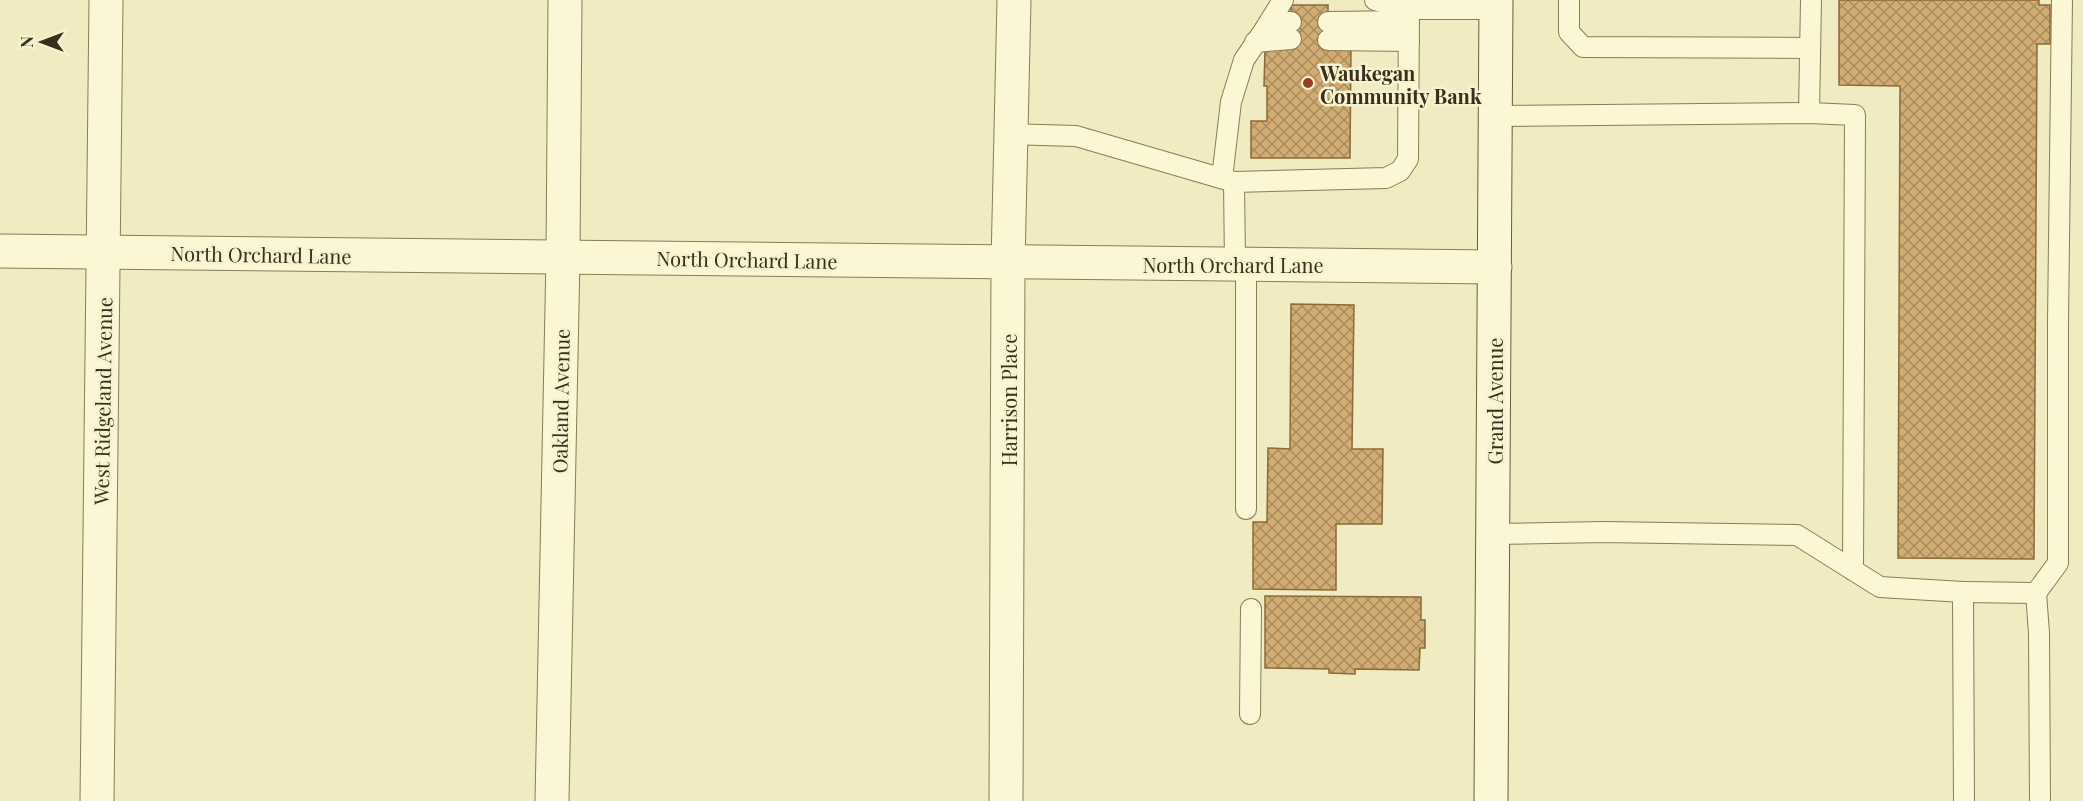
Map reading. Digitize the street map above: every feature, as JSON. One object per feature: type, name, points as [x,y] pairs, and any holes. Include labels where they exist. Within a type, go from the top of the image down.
[{"type":"street","name":"West Ridgeland Avenue","points":[[97,801],[106,0]]},
{"type":"street","name":"Oakland Avenue","points":[[552,801],[566,0]]},
{"type":"street","name":"Harrison Place","points":[[1006,801],[1008,263],[1014,0]]},
{"type":"street","name":"Grand Avenue","points":[[1491,801],[1496,4]]},
{"type":"street","name":"North Orchard Lane","points":[[0,251],[1495,267]]},
{"type":"lane","points":[[1246,509],[1240,264],[1228,180],[1231,102],[1244,60],[1282,0]]},
{"type":"lane","points":[[1375,0],[1409,24]]},
{"type":"lane","points":[[1569,0],[1569,32],[1583,46],[1810,48]]},
{"type":"lane","points":[[1809,113],[1811,0]]},
{"type":"lane","points":[[2040,801],[2039,633],[2036,593],[2058,563],[2062,0]]},
{"type":"lane","points":[[1328,31],[1409,24],[1496,4]]},
{"type":"lane","points":[[1260,35],[1279,22],[1292,31]]},
{"type":"lane","points":[[1011,134],[1076,136],[1228,180],[1386,178],[1400,171],[1408,159],[1409,24]]},
{"type":"lane","points":[[1496,116],[1809,113],[1855,115],[1853,570]]},
{"type":"lane","points":[[1494,534],[1602,532],[1797,535],[1880,587],[1963,592],[2036,593]]},
{"type":"lane","points":[[1963,592],[1964,801]]},
{"type":"lane","points":[[1250,714],[1251,609]]},
{"type":"building","points":[[1839,0],[2039,0],[2039,5],[2050,5],[2050,44],[2037,44],[2034,559],[1898,558],[1900,86],[1839,85]]},
{"type":"building","name":"Waukegan Community Bank","points":[[1291,5],[1328,5],[1328,49],[1351,49],[1350,158],[1251,158],[1251,121],[1267,121],[1267,86],[1264,86],[1265,49],[1291,49]]},
{"type":"building","points":[[1291,304],[1354,305],[1352,449],[1383,449],[1382,524],[1336,524],[1336,590],[1253,589],[1253,522],[1267,522],[1268,448],[1290,449]]},
{"type":"building","points":[[1265,596],[1421,597],[1421,620],[1425,620],[1425,648],[1420,648],[1419,670],[1355,669],[1355,674],[1329,673],[1329,669],[1265,668]]},
{"type":"place","name":"Waukegan Community Bank","points":[[1308,83]]}]
